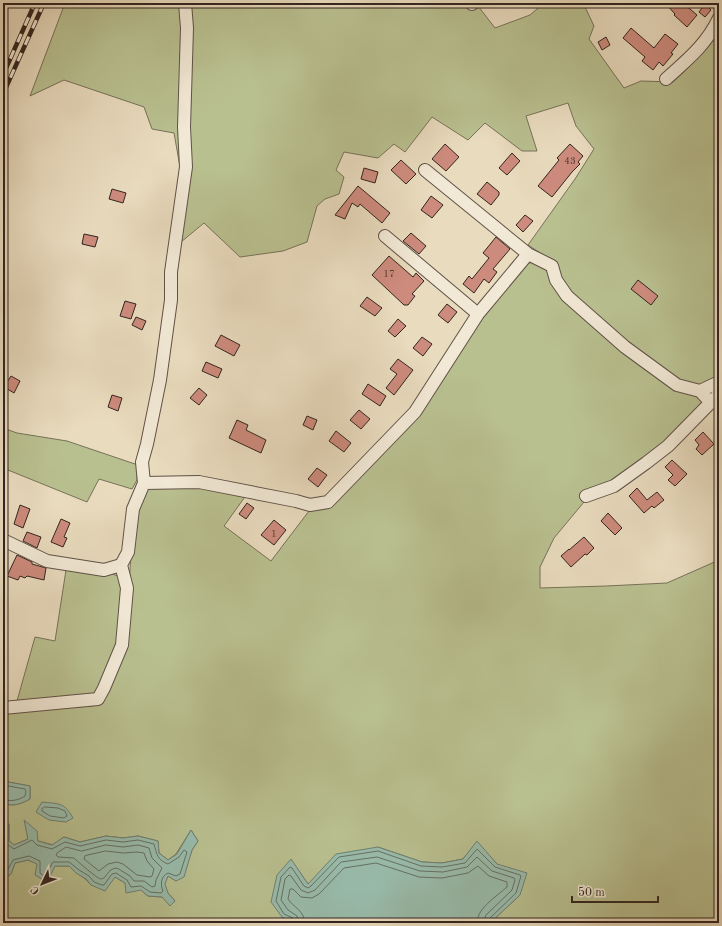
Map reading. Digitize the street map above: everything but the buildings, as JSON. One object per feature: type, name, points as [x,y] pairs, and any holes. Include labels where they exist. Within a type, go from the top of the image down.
[{"type":"street","points":[[3,708],[98,699],[122,645],[127,588],[121,565],[128,552],[133,509],[144,483],[142,462],[158,387],[167,331],[171,300],[172,272],[186,167],[184,127],[187,28],[185,3]]},
{"type":"street","points":[[666,79],[694,53],[711,33],[719,18]]},
{"type":"street","points":[[425,170],[528,254],[552,266],[556,280],[567,296],[626,347],[677,385],[700,391],[715,398],[668,446],[646,463],[614,486],[586,496]]},
{"type":"street","points":[[385,236],[478,314]]},
{"type":"street","points":[[144,483],[199,482],[296,500],[310,505],[328,502],[415,412],[478,314],[528,254]]},
{"type":"street","points":[[700,391],[719,382]]},
{"type":"street","points":[[3,540],[47,561],[104,570],[121,565]]},
{"type":"shaded area","points":[[65,3],[479,3],[478,6],[495,28],[530,15],[544,3],[591,3],[585,7],[594,26],[589,39],[624,88],[641,81],[673,82],[705,51],[719,28],[719,378],[700,385],[682,383],[624,340],[565,286],[548,258],[528,245],[575,179],[594,149],[576,126],[568,103],[526,116],[537,151],[522,151],[485,123],[468,140],[432,117],[405,152],[394,144],[378,158],[344,152],[336,170],[344,177],[339,194],[325,199],[317,206],[307,242],[283,251],[240,257],[204,223],[181,242],[173,222],[180,167],[174,133],[152,129],[144,107],[64,80],[30,96]]},
{"type":"shaded area","points":[[533,262],[545,268],[562,297],[615,347],[644,366],[698,395],[702,401],[700,407],[666,443],[612,483],[586,492],[584,502],[554,538],[540,567],[540,588],[667,583],[719,560],[719,923],[490,923],[520,895],[497,864],[477,842],[463,859],[442,863],[422,862],[378,847],[308,884],[291,860],[282,917],[294,923],[3,923],[3,879],[11,874],[15,863],[28,860],[43,865],[69,866],[91,885],[115,877],[141,890],[148,896],[162,897],[175,901],[168,893],[164,884],[168,876],[176,881],[188,862],[192,850],[198,841],[191,830],[176,854],[168,860],[159,853],[158,841],[138,836],[123,838],[106,836],[80,842],[64,837],[53,845],[38,841],[25,821],[28,839],[14,845],[9,841],[9,824],[3,826],[3,803],[10,805],[30,799],[30,786],[3,781],[3,712],[93,706],[106,691],[129,587],[131,553],[137,511],[147,489],[153,485],[192,486],[247,494],[224,526],[271,561],[309,511],[420,415],[422,408],[482,317],[526,264]]},
{"type":"shaded area","points":[[3,428],[17,433],[67,441],[138,465],[137,480],[132,489],[99,479],[87,502],[3,468]]},
{"type":"shaded area","points":[[66,570],[110,573],[120,577],[122,587],[117,645],[101,687],[92,695],[17,701],[35,637],[55,641]]},
{"type":"water","points":[[3,781],[30,786],[30,799],[17,804],[10,805],[3,803]]},
{"type":"water","points":[[42,802],[64,806],[73,818],[66,822],[49,820],[36,812]]},
{"type":"water","points":[[24,820],[37,831],[38,841],[52,845],[64,837],[80,842],[106,836],[123,838],[138,836],[158,841],[159,853],[168,860],[177,854],[191,830],[198,841],[192,850],[184,877],[176,881],[168,876],[165,884],[168,893],[175,901],[170,906],[162,897],[148,896],[141,890],[126,893],[125,883],[115,877],[105,891],[91,885],[86,879],[76,873],[69,866],[55,866],[47,882],[35,875],[37,864],[28,860],[15,863],[11,874],[3,879],[3,826],[9,824],[9,841],[14,845],[28,839]]},
{"type":"water","points":[[477,841],[497,864],[527,873],[520,895],[490,923],[294,923],[282,917],[271,902],[277,875],[291,859],[308,884],[336,854],[378,847],[422,862],[442,863],[463,859]]},
{"type":"railway","points":[[3,75],[35,3]]},
{"type":"railway","points":[[3,94],[44,3]]}]
